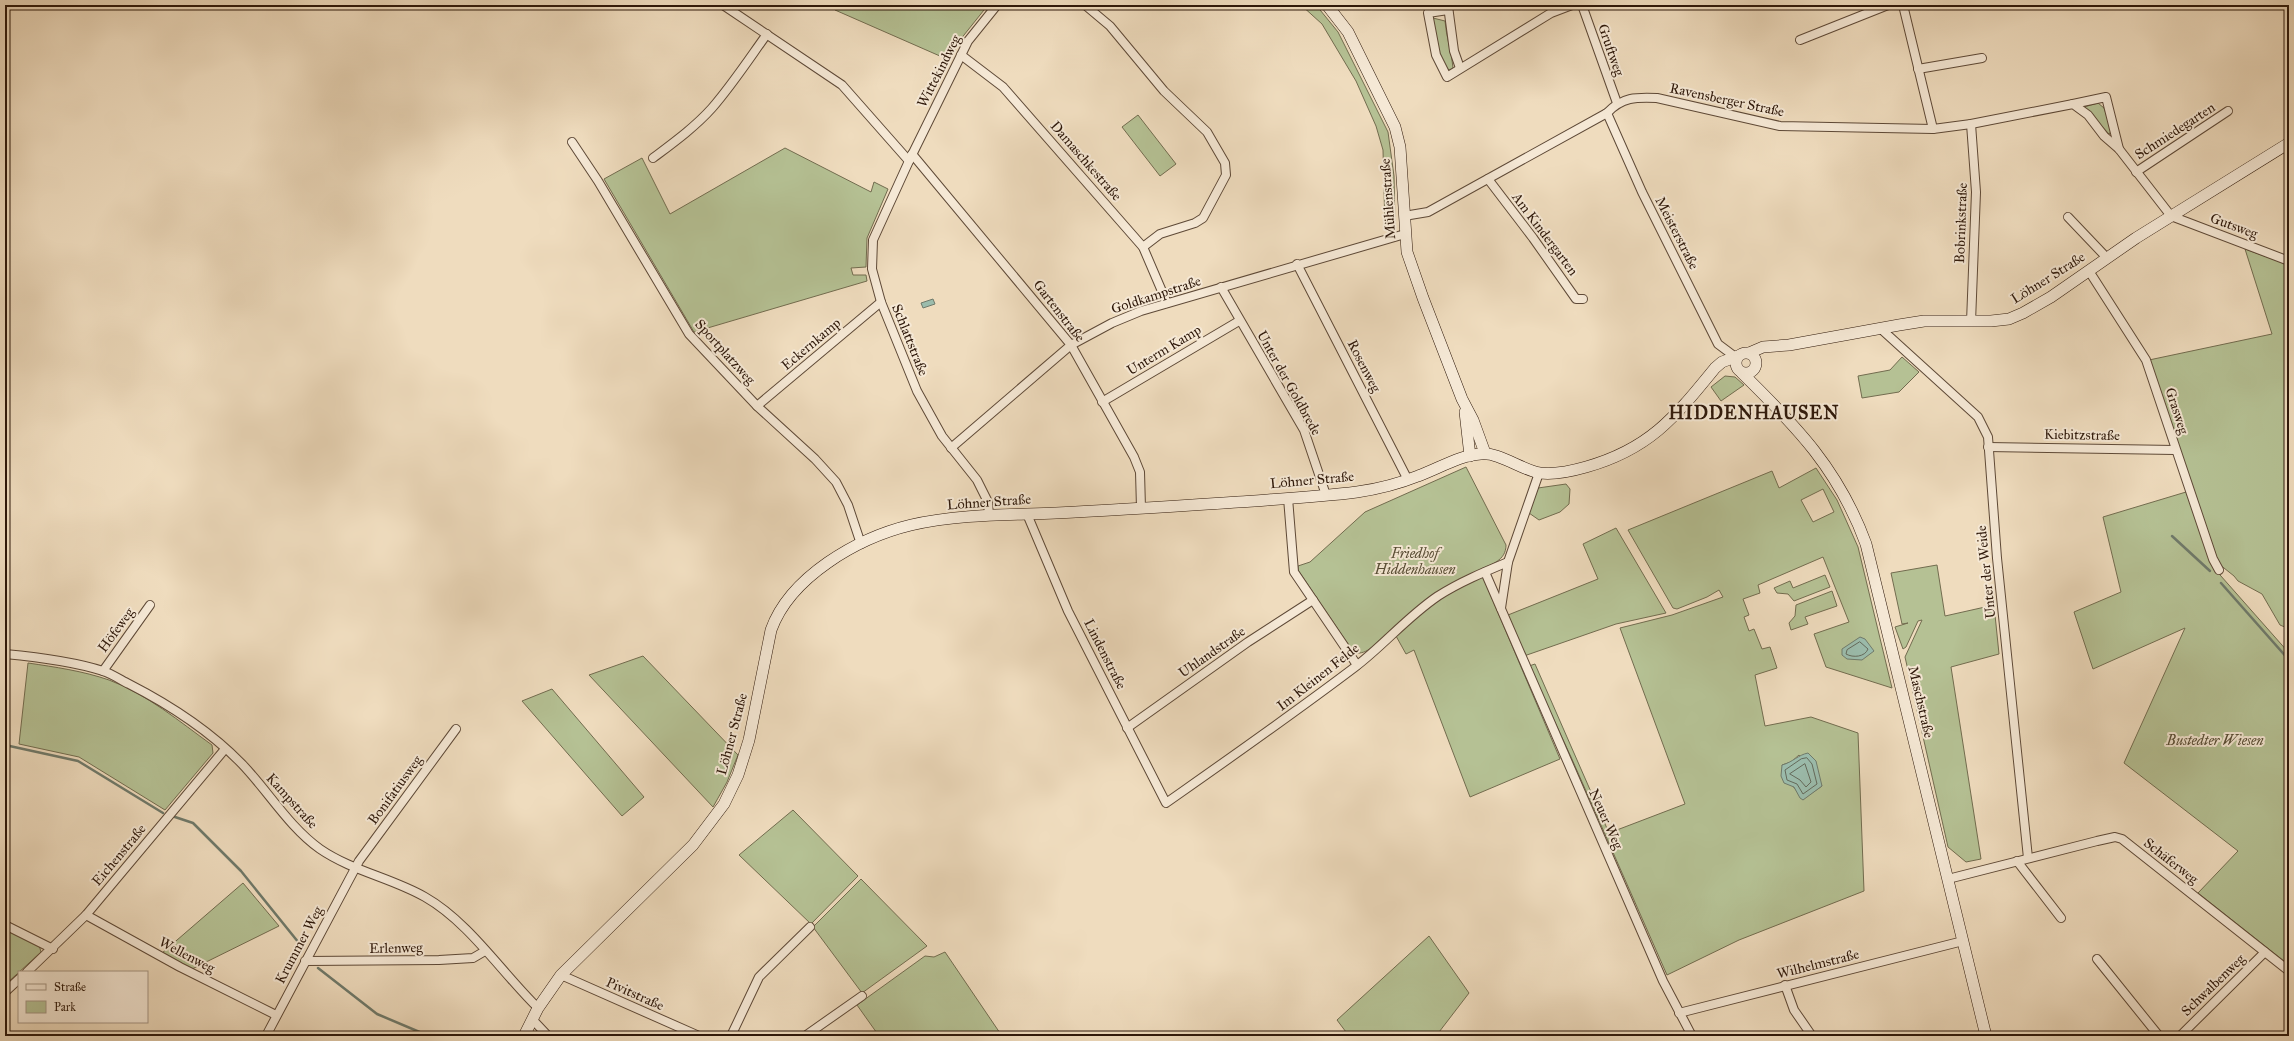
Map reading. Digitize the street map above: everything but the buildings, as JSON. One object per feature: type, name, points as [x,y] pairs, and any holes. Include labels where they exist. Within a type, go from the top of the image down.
[{"type":"main road","name":"Mühlenstraße","points":[[1327,5],[1348,32],[1395,127],[1400,147],[1405,234],[1408,252],[1423,298],[1462,399],[1473,420],[1485,453]]},
{"type":"main road","name":"Löhner Straße","points":[[1753,360],[1764,352],[1788,345],[1880,328],[1924,321],[1971,322],[2009,319],[2023,313],[2171,216],[2289,142]]},
{"type":"main road","points":[[1485,453],[1538,473],[1557,473],[1604,462],[1633,449],[1666,426],[1715,368],[1743,352],[1753,360],[1749,373],[1739,370],[1725,369],[1701,385]]},
{"type":"main road","points":[[1736,356],[1735,362],[1739,370]]},
{"type":"main road","name":"Maschstraße","points":[[1753,360],[1771,400]]},
{"type":"main road","name":"Maschstraße","points":[[1739,370],[1771,400],[1837,480],[1866,544],[1986,1036]]},
{"type":"main road","name":"Mühlenstraße","points":[[1462,399],[1470,456]]},
{"type":"main road","name":"Löhner Straße","points":[[524,1036],[538,1008],[561,975],[692,845],[714,820],[733,788],[744,758],[770,630],[777,614],[789,596],[819,569],[861,544],[909,526],[956,518],[1141,508],[1358,492],[1408,480],[1470,456],[1485,453]]},
{"type":"street","points":[[723,5],[842,85],[910,158]]},
{"type":"street","name":"Wittekindweg","points":[[910,158],[968,41],[997,5]]},
{"type":"street","points":[[1085,5],[1110,26],[1164,91],[1207,132],[1225,163],[1226,175],[1203,218],[1196,223],[1160,234],[1143,247]]},
{"type":"street","points":[[1460,68],[1454,51],[1448,8],[1428,13],[1431,39],[1436,55],[1447,77],[1551,13],[1572,5]]},
{"type":"street","name":"Gruftweg","points":[[1582,5],[1617,103]]},
{"type":"street","points":[[1800,40],[1888,5]]},
{"type":"street","points":[[1903,5],[1933,130]]},
{"type":"street","points":[[653,158],[677,140],[711,109],[767,34]]},
{"type":"street","name":"Damaschkestraße","points":[[961,55],[1003,87],[1104,199],[1143,247],[1166,303]]},
{"type":"street","points":[[1918,69],[1982,58]]},
{"type":"street","name":"Ravensberger Straße","points":[[1617,103],[1642,97],[1657,98],[1780,126],[1933,130],[2073,104],[2106,96],[2119,149]]},
{"type":"street","points":[[1404,216],[1428,212],[1607,113],[1617,103]]},
{"type":"street","name":"Ravensberger Straße","points":[[2073,104],[2088,116],[2104,136],[2119,149],[2171,216]]},
{"type":"street","name":"Schmiedegarten","points":[[2136,172],[2228,112]]},
{"type":"street","name":"Meisterstraße","points":[[1607,113],[1642,192],[1715,338],[1725,351],[1736,356]]},
{"type":"street","name":"Bobrinkstraße","points":[[1971,124],[1976,192],[1971,322]]},
{"type":"street","name":"Sportplatzweg","points":[[572,142],[598,180],[689,334],[757,406],[815,459],[836,482],[848,505],[861,544]]},
{"type":"street","name":"Schlattstraße","points":[[910,158],[873,240],[872,269],[881,302],[917,391],[951,448],[977,480],[988,502],[989,516]]},
{"type":"street","name":"Gartenstraße","points":[[910,158],[1071,345],[1134,457],[1140,472],[1141,508]]},
{"type":"street","name":"Am Kindergarten","points":[[1488,179],[1533,238],[1576,299],[1583,299]]},
{"type":"street","name":"Gutsweg","points":[[2171,216],[2289,261]]},
{"type":"street","points":[[2068,217],[2107,258]]},
{"type":"street","name":"Goldkampstraße","points":[[951,448],[1071,345],[1112,323],[1166,303],[1405,234]]},
{"type":"street","name":"Rosenweg","points":[[1297,264],[1408,480]]},
{"type":"street","name":"Grasweg","points":[[2089,271],[2146,360],[2175,450],[2213,559],[2219,570]]},
{"type":"street","name":"Unter der Goldbrede","points":[[1221,287],[1239,321],[1304,430],[1326,495]]},
{"type":"street","name":"Eckernkamp","points":[[757,406],[881,302]]},
{"type":"street","name":"Unterm Kamp","points":[[1102,402],[1239,321]]},
{"type":"street","name":"Unter der Weide","points":[[1880,328],[1978,417],[1986,432],[1997,558],[2028,858]]},
{"type":"street","name":"Kiebitzstraße","points":[[1988,447],[2175,450]]},
{"type":"street","points":[[1501,610],[1508,562],[1538,473]]},
{"type":"street","points":[[1288,498],[1294,572],[1357,665]]},
{"type":"street","name":"Lindenstraße","points":[[1027,514],[1068,611],[1166,803]]},
{"type":"street","points":[[1485,572],[1508,562]]},
{"type":"street","name":"Neuer Weg","points":[[1485,572],[1662,981],[1692,1036]]},
{"type":"street","name":"Im Kleinen Felde","points":[[1166,803],[1270,731],[1357,665],[1416,613],[1438,596],[1485,572]]},
{"type":"street","name":"Uhlandstraße","points":[[1127,728],[1248,642],[1313,600]]},
{"type":"street","name":"Höfeweg","points":[[103,671],[150,605]]},
{"type":"street","name":"Kampstraße","points":[[5,654],[34,657],[103,671],[150,695],[205,730],[241,763],[303,833],[320,849],[355,867],[425,897],[446,912],[538,1008]]},
{"type":"street","name":"Bonifatiusweg","points":[[355,867],[456,728]]},
{"type":"street","name":"Eichenstraße","points":[[28,971],[53,949],[86,915],[225,748]]},
{"type":"street","name":"Schäferweg","points":[[1948,879],[2115,837],[2122,839],[2289,971]]},
{"type":"street","points":[[2017,861],[2061,918]]},
{"type":"street","name":"Krummer Weg","points":[[266,1036],[355,867]]},
{"type":"street","name":"Wellenweg","points":[[86,915],[180,967],[276,1016]]},
{"type":"street","points":[[5,925],[53,949]]},
{"type":"street","points":[[732,1036],[759,977],[810,927]]},
{"type":"street","name":"Wilhelmstraße","points":[[1679,1013],[1963,941]]},
{"type":"street","name":"Erlenweg","points":[[305,961],[439,960],[473,958],[485,951]]},
{"type":"street","name":"Schwalbenweg","points":[[2180,1036],[2265,952]]},
{"type":"street","points":[[2097,959],[2158,1036]]},
{"type":"street","name":"Pivitstraße","points":[[561,975],[699,1036]]},
{"type":"street","points":[[5,992],[18,980]]},
{"type":"street","points":[[1785,986],[1794,1010],[1812,1036]]},
{"type":"street","points":[[805,1036],[862,996]]},
{"type":"street","points":[[532,1019],[548,1036]]},
{"type":"green space","points":[[838,5],[988,5],[960,40],[949,60],[835,10]]},
{"type":"green space","points":[[1301,5],[1316,5],[1338,32],[1388,132],[1394,176],[1395,226],[1385,229],[1383,150],[1376,126],[1356,81],[1322,24]]},
{"type":"green space","points":[[1433,18],[1445,21],[1453,68],[1449,70],[1438,53]]},
{"type":"green space","points":[[2098,103],[2104,108],[2112,130],[2109,134],[2084,107]]},
{"type":"green space","points":[[1138,115],[1176,164],[1160,176],[1122,127]]},
{"type":"green space","points":[[785,148],[871,192],[874,182],[888,189],[867,238],[866,267],[851,268],[853,275],[866,275],[867,281],[694,332],[604,179],[642,158],[670,214]]},
{"type":"green space","points":[[2245,249],[2289,265],[2289,636],[2287,628],[2280,625],[2262,594],[2238,581],[2219,564],[2149,360],[2272,334]]},
{"type":"green space","points":[[1902,357],[1919,372],[1899,392],[1862,398],[1858,376],[1890,370]]},
{"type":"green space","points":[[1725,376],[1735,377],[1744,385],[1721,401],[1711,387]]},
{"type":"green space","name":"Friedhof Hiddenhausen","points":[[1466,467],[1506,545],[1501,558],[1493,564],[1480,570],[1560,759],[1470,797],[1414,650],[1406,654],[1396,636],[1391,641],[1386,634],[1368,650],[1354,653],[1298,570],[1298,566],[1310,562],[1365,512]]},
{"type":"green space","points":[[1816,468],[1837,500],[1858,547],[1892,688],[1826,667],[1814,634],[1849,622],[1823,557],[1758,585],[1760,593],[1743,599],[1749,615],[1744,617],[1749,631],[1754,629],[1762,649],[1770,647],[1777,668],[1755,675],[1765,726],[1811,717],[1858,733],[1864,891],[1739,940],[1667,975],[1571,757],[1529,666],[1535,664],[1609,833],[1685,804],[1620,628],[1672,615],[1723,597],[1719,590],[1707,597],[1677,609],[1673,608],[1628,530],[1772,471],[1779,488]],"holes":[[[1823,489],[1834,512],[1813,522],[1801,500]],[[1799,755],[1822,786],[1803,799],[1792,785],[1782,765],[1791,762]]]},
{"type":"green space","points":[[1566,484],[1570,489],[1569,504],[1560,512],[1539,520],[1529,513],[1538,488]]},
{"type":"green space","name":"Bustedter Wiesen","points":[[2186,492],[2213,567],[2289,653],[2289,965],[2198,893],[2238,851],[2124,763],[2185,628],[2093,669],[2074,612],[2121,592],[2103,517]]},
{"type":"green space","points":[[1616,528],[1666,613],[1616,624],[1524,656],[1508,615],[1598,579],[1583,544]]},
{"type":"green space","points":[[1937,565],[1945,616],[1994,605],[1999,654],[1951,667],[1981,859],[1966,862],[1948,847],[1905,657],[1922,620],[1918,621],[1906,647],[1903,649],[1895,627],[1908,623],[1902,624],[1891,573]]},
{"type":"green space","points":[[1825,575],[1830,587],[1794,601],[1788,594],[1777,593],[1774,588],[1790,581],[1793,588]]},
{"type":"green space","points":[[1832,591],[1837,606],[1805,617],[1808,624],[1791,630],[1789,623],[1795,616],[1796,605]]},
{"type":"green space","points":[[643,656],[738,755],[727,782],[713,807],[589,675]]},
{"type":"green space","points":[[28,663],[89,674],[123,686],[163,709],[212,745],[213,753],[165,810],[79,757],[19,744]]},
{"type":"green space","points":[[552,689],[644,797],[622,816],[522,701]]},
{"type":"green space","points":[[793,810],[858,876],[811,924],[739,855]]},
{"type":"green space","points":[[861,879],[927,946],[862,993],[813,927]]},
{"type":"green space","points":[[243,883],[279,926],[192,969],[162,953]]},
{"type":"green space","points":[[5,928],[39,945],[41,952],[20,971],[18,971],[18,973],[5,985]]},
{"type":"green space","points":[[1429,936],[1469,993],[1436,1036],[1349,1036],[1337,1020]]},
{"type":"green space","points":[[945,952],[1002,1036],[879,1036],[857,1005],[925,956],[934,957]]},
{"type":"water","points":[[933,299],[935,304],[923,308],[921,303]]},
{"type":"water","points":[[1860,637],[1865,639],[1874,651],[1862,660],[1847,659],[1842,655],[1842,649]]},
{"type":"water","points":[[1808,753],[1816,761],[1822,786],[1803,800],[1800,798],[1794,787],[1784,783],[1781,776],[1782,765]]},
{"type":"waterway","points":[[2172,536],[2210,571]]},
{"type":"waterway","points":[[2221,583],[2289,660]]},
{"type":"waterway","points":[[5,745],[78,761],[163,813]]},
{"type":"waterway","points":[[175,817],[193,823],[241,871],[303,948]]},
{"type":"waterway","points":[[318,968],[377,1014],[429,1036]]},
{"type":"district","name":"HIDDENHAUSEN","points":[[1754,413]]}]
